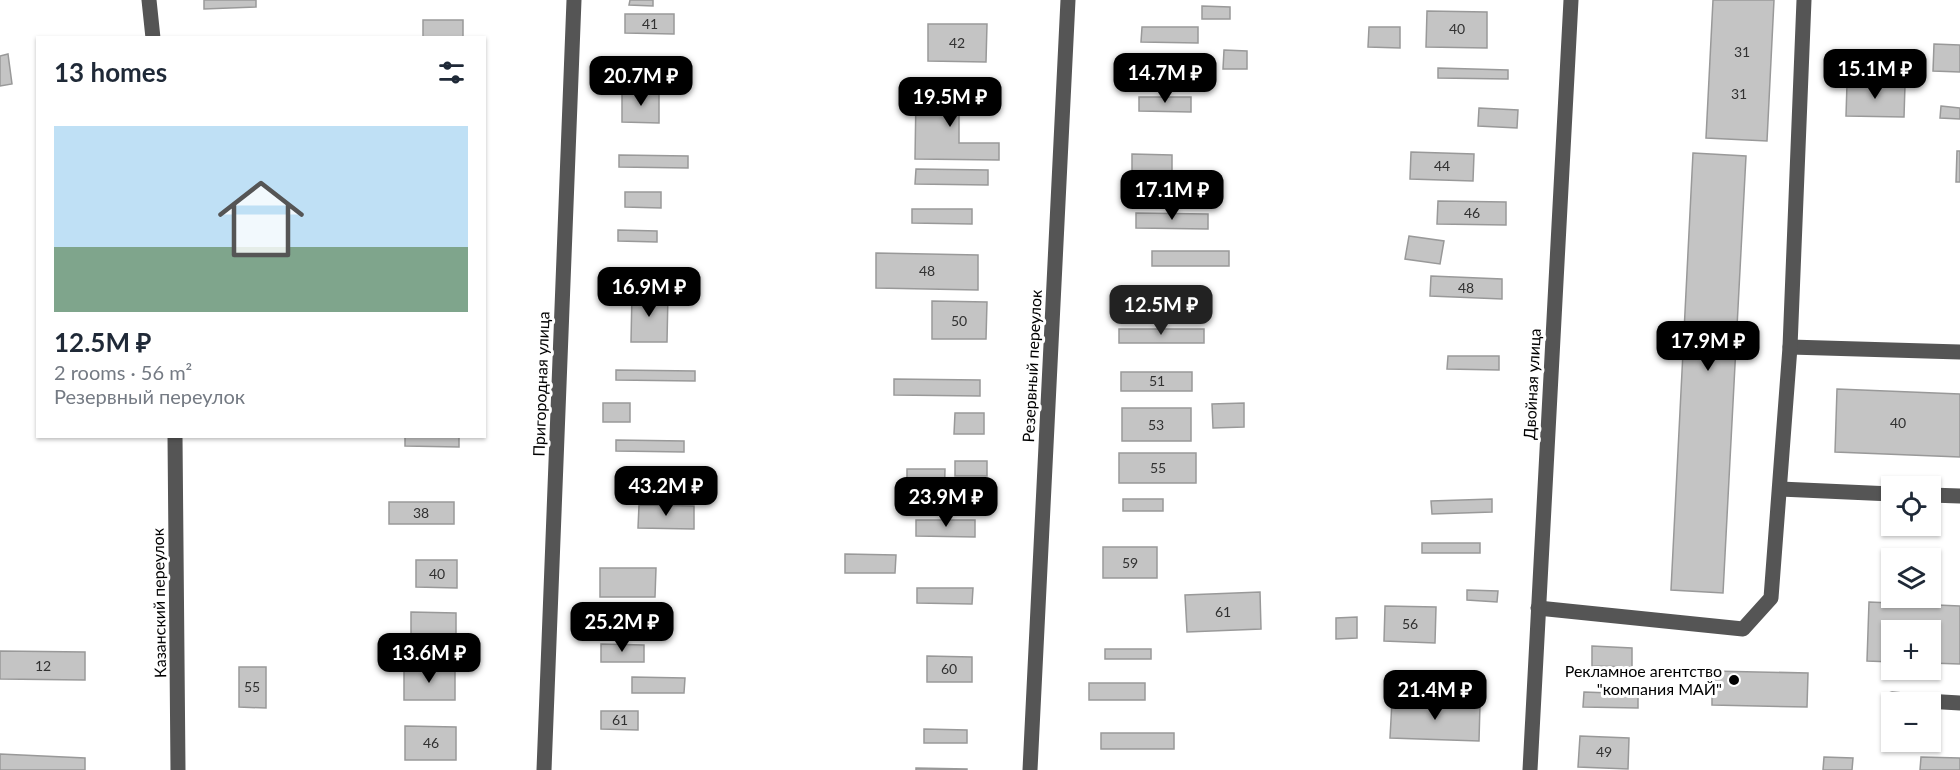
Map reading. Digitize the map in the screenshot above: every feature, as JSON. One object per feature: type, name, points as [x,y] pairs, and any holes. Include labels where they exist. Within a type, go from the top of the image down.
[{"type":"street","points":[[149,0],[153,36]]},
{"type":"street","name":"Пригородная улица","points":[[544,770],[574,0]]},
{"type":"street","name":"Резервный переулок","points":[[1030,770],[1068,0]]},
{"type":"street","name":"Двойная улица","points":[[1530,770],[1571,0]]},
{"type":"street","points":[[1538,608],[1743,629],[1772,598],[1790,347],[1804,0]]},
{"type":"street","points":[[1790,347],[1960,352]]},
{"type":"street","name":"Казанский переулок","points":[[175,438],[178,770]]},
{"type":"street","points":[[1780,489],[1881,494]]},
{"type":"street","points":[[1941,495],[1960,496]]},
{"type":"street","points":[[1941,702],[1960,703]]},
{"type":"building","points":[[204,0],[256,0],[256,7],[204,9]]},
{"type":"building","points":[[630,0],[653,0],[653,6],[629,5]]},
{"type":"building","points":[[1713,0],[1774,0],[1767,141],[1706,138]]},
{"type":"building","points":[[1202,6],[1230,7],[1230,19],[1202,19]]},
{"type":"building","points":[[1427,11],[1487,12],[1487,48],[1426,47]]},
{"type":"building","points":[[625,14],[674,14],[674,34],[625,33]]},
{"type":"building","points":[[423,20],[463,20],[463,36],[423,36]]},
{"type":"building","points":[[928,24],[987,24],[986,62],[928,61]]},
{"type":"building","points":[[1142,27],[1198,27],[1198,43],[1141,42]]},
{"type":"building","points":[[1369,27],[1400,27],[1400,48],[1368,47]]},
{"type":"building","points":[[1934,44],[1960,45],[1960,72],[1933,71]]},
{"type":"building","points":[[1224,50],[1247,51],[1247,69],[1223,69]]},
{"type":"building","points":[[8,54],[12,84],[0,86],[0,56]]},
{"type":"building","points":[[1438,68],[1508,70],[1508,79],[1438,78]]},
{"type":"building","points":[[1847,83],[1905,85],[1904,117],[1846,116]]},
{"type":"building","points":[[622,91],[659,91],[659,123],[622,122]]},
{"type":"building","points":[[916,95],[992,96],[992,114],[959,114],[959,143],[999,143],[999,160],[915,159]]},
{"type":"building","points":[[1139,97],[1191,97],[1191,112],[1139,111]]},
{"type":"building","points":[[1941,106],[1960,108],[1960,119],[1940,118]]},
{"type":"building","points":[[1479,108],[1518,110],[1517,128],[1478,126]]},
{"type":"building","points":[[1957,151],[1960,151],[1960,182],[1956,182]]},
{"type":"building","points":[[1411,152],[1474,154],[1473,181],[1410,179]]},
{"type":"building","points":[[1693,153],[1746,156],[1723,593],[1671,590]]},
{"type":"building","points":[[1132,154],[1172,155],[1172,175],[1132,174]]},
{"type":"building","points":[[619,155],[688,156],[688,168],[619,167]]},
{"type":"building","points":[[916,169],[988,170],[988,185],[915,184]]},
{"type":"building","points":[[625,192],[661,192],[661,208],[625,207]]},
{"type":"building","points":[[1438,201],[1506,202],[1506,225],[1437,224]]},
{"type":"building","points":[[912,209],[972,209],[972,224],[912,223]]},
{"type":"building","points":[[1136,213],[1208,214],[1208,229],[1136,228]]},
{"type":"building","points":[[618,230],[657,231],[657,242],[618,241]]},
{"type":"building","points":[[1409,236],[1444,241],[1440,264],[1405,259]]},
{"type":"building","points":[[1152,251],[1229,251],[1229,266],[1152,266]]},
{"type":"building","points":[[876,253],[978,255],[978,290],[876,288]]},
{"type":"building","points":[[1431,276],[1502,279],[1502,299],[1430,296]]},
{"type":"building","points":[[1124,287],[1176,287],[1176,301],[1124,301]]},
{"type":"building","points":[[632,293],[668,294],[667,342],[631,342]]},
{"type":"building","points":[[932,301],[987,302],[986,339],[932,339]]},
{"type":"building","points":[[1119,329],[1204,329],[1204,343],[1119,343]]},
{"type":"building","points":[[1448,356],[1499,356],[1499,370],[1447,369]]},
{"type":"building","points":[[616,370],[695,371],[695,381],[616,380]]},
{"type":"building","points":[[1121,372],[1192,372],[1192,391],[1121,391]]},
{"type":"building","points":[[894,379],[980,380],[980,396],[894,395]]},
{"type":"building","points":[[1837,389],[1960,394],[1960,457],[1835,452]]},
{"type":"building","points":[[603,403],[630,403],[630,422],[603,422]]},
{"type":"building","points":[[1244,403],[1244,427],[1213,428],[1212,404]]},
{"type":"building","points":[[1122,408],[1191,408],[1191,441],[1122,441]]},
{"type":"building","points":[[955,413],[984,413],[984,434],[954,434]]},
{"type":"building","points":[[405,438],[459,438],[459,447],[405,446]]},
{"type":"building","points":[[616,440],[684,441],[684,452],[616,451]]},
{"type":"building","points":[[1119,453],[1196,453],[1196,483],[1119,483]]},
{"type":"building","points":[[955,461],[987,461],[987,476],[955,476]]},
{"type":"building","points":[[907,469],[945,469],[944,506],[907,505]]},
{"type":"building","points":[[1123,499],[1163,499],[1163,511],[1123,511]]},
{"type":"building","points":[[1492,499],[1492,512],[1432,514],[1431,501]]},
{"type":"building","points":[[389,502],[454,502],[454,524],[389,524]]},
{"type":"building","points":[[639,505],[694,506],[694,529],[638,528]]},
{"type":"building","points":[[916,520],[975,520],[975,537],[916,536]]},
{"type":"building","points":[[1422,543],[1480,543],[1480,553],[1422,553]]},
{"type":"building","points":[[1103,547],[1157,547],[1157,578],[1103,578]]},
{"type":"building","points":[[845,554],[896,555],[895,573],[845,573]]},
{"type":"building","points":[[416,560],[457,560],[457,588],[416,587]]},
{"type":"building","points":[[600,568],[656,568],[655,597],[600,597]]},
{"type":"building","points":[[917,588],[973,588],[972,604],[917,603]]},
{"type":"building","points":[[1467,590],[1498,591],[1497,602],[1467,600]]},
{"type":"building","points":[[1260,592],[1261,629],[1187,632],[1185,595]]},
{"type":"building","points":[[1869,602],[1881,603],[1881,608],[1960,606],[1960,664],[1941,663],[1941,620],[1881,620],[1881,662],[1867,661]]},
{"type":"building","points":[[1385,606],[1436,607],[1435,643],[1384,641]]},
{"type":"building","points":[[411,612],[456,613],[456,640],[411,640]]},
{"type":"building","points":[[1357,617],[1357,638],[1336,639],[1336,618]]},
{"type":"building","points":[[601,644],[644,645],[644,662],[601,662]]},
{"type":"building","points":[[1592,646],[1632,648],[1632,667],[1592,666]]},
{"type":"building","points":[[1105,649],[1151,649],[1151,659],[1105,659]]},
{"type":"building","points":[[0,651],[85,652],[85,680],[0,679]]},
{"type":"building","points":[[927,656],[972,657],[972,682],[927,682]]},
{"type":"building","points":[[239,667],[266,667],[266,708],[239,707]]},
{"type":"building","points":[[404,668],[455,669],[455,700],[404,700]]},
{"type":"building","points":[[1712,671],[1808,673],[1807,707],[1712,705]]},
{"type":"building","points":[[632,677],[685,678],[684,693],[632,693]]},
{"type":"building","points":[[1089,683],[1145,683],[1145,700],[1089,700]]},
{"type":"building","points":[[1584,692],[1638,694],[1638,708],[1583,707]]},
{"type":"building","points":[[1392,701],[1480,705],[1479,741],[1390,738]]},
{"type":"building","points":[[601,711],[638,711],[638,730],[601,729]]},
{"type":"building","points":[[405,726],[456,727],[456,760],[405,760]]},
{"type":"building","points":[[924,729],[967,730],[967,743],[924,743]]},
{"type":"building","points":[[1101,733],[1174,733],[1174,749],[1101,749]]},
{"type":"building","points":[[1580,736],[1629,738],[1628,769],[1578,767]]},
{"type":"building","points":[[0,754],[85,758],[85,770],[0,770]]},
{"type":"building","points":[[1824,757],[1853,758],[1852,770],[1823,770]]},
{"type":"building","points":[[1921,757],[1960,758],[1960,770],[1920,770]]},
{"type":"building","points":[[916,768],[967,769],[967,770],[916,770]]},
{"type":"place","name":"Рекламное агентство \"компания МАЙ\"","points":[[1734,680]]}]
